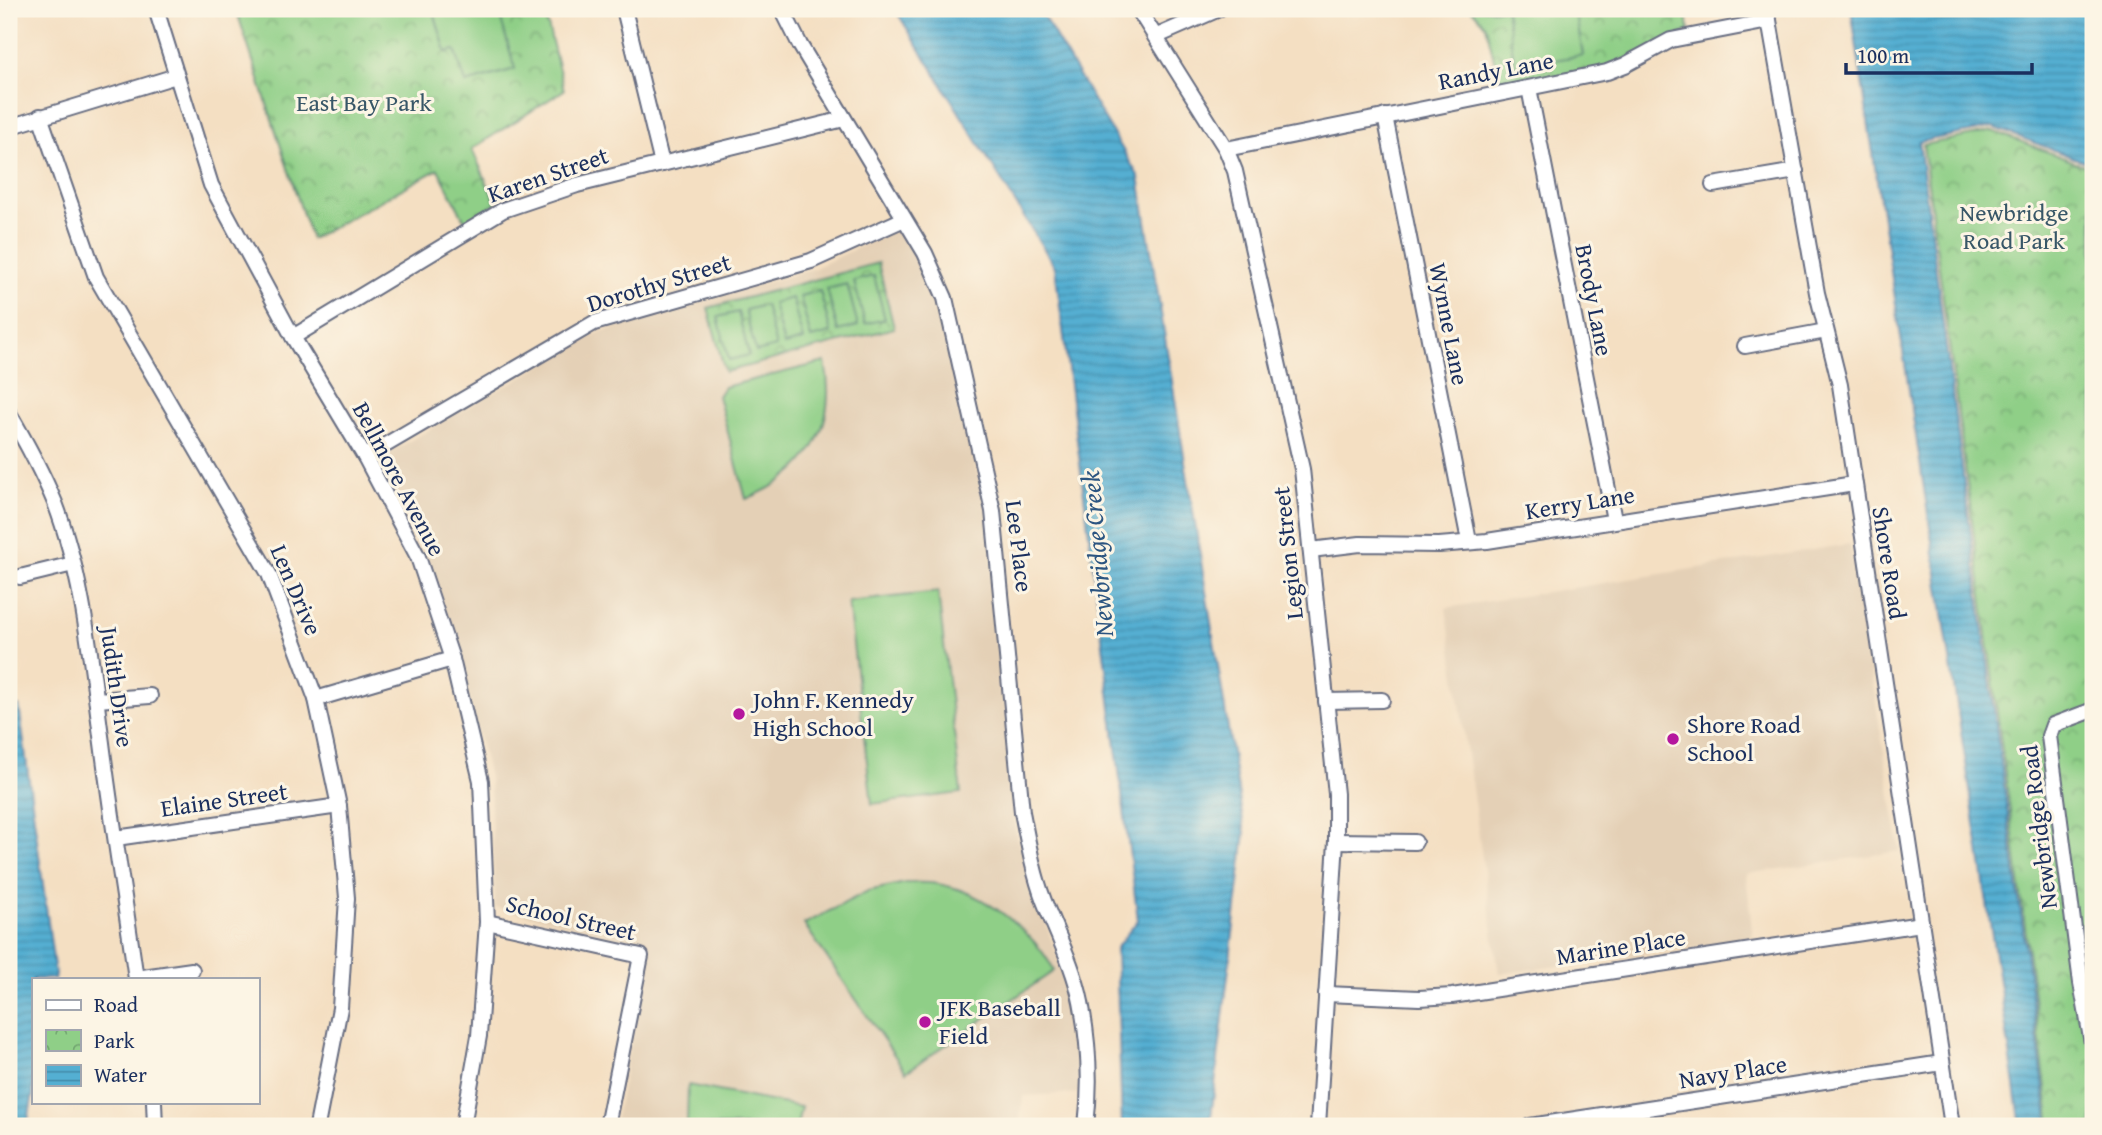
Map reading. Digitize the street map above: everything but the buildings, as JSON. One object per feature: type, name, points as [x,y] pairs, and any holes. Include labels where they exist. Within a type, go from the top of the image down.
[{"type":"street","name":"Bellmore Avenue","points":[[156,9],[211,185],[293,337],[365,457],[418,557],[452,659],[481,781],[487,922],[479,1036],[463,1126]]},
{"type":"street","points":[[624,9],[662,164]]},
{"type":"street","name":"Lee Place","points":[[782,9],[800,45],[931,265],[945,298],[993,510],[1023,812],[1031,859],[1071,966],[1081,1002],[1088,1058],[1089,1103],[1086,1126]]},
{"type":"street","name":"Legion Street","points":[[1138,9],[1226,149],[1245,213],[1302,469],[1336,793],[1336,841],[1318,1126]]},
{"type":"street","points":[[1155,37],[1219,9]]},
{"type":"street","name":"Randy Lane","points":[[1226,149],[1606,72],[1625,65],[1671,40],[1768,15]]},
{"type":"street","name":"Shore Road","points":[[1768,15],[1817,293],[1840,385],[1952,1126]]},
{"type":"street","points":[[9,127],[176,76]]},
{"type":"street","name":"Brody Lane","points":[[1529,88],[1614,520]]},
{"type":"street","name":"Len Drive","points":[[40,116],[96,277],[269,574],[316,698],[339,806],[347,898],[341,1008],[317,1126]]},
{"type":"street","name":"Wynne Lane","points":[[1385,116],[1469,541]]},
{"type":"street","name":"Karen Street","points":[[293,337],[503,210],[577,185],[844,119]]},
{"type":"street","points":[[1713,185],[1796,171]]},
{"type":"street","name":"Dorothy Street","points":[[365,457],[594,323],[811,261],[904,219]]},
{"type":"street","points":[[1745,346],[1826,331]]},
{"type":"street","name":"Judith Drive","points":[[9,413],[54,502],[82,604],[136,978]]},
{"type":"street","name":"Kerry Lane","points":[[1311,550],[1360,544],[1439,545],[1487,541],[1854,484]]},
{"type":"street","points":[[20,577],[73,564]]},
{"type":"street","points":[[316,698],[452,659]]},
{"type":"street","points":[[97,700],[150,696]]},
{"type":"street","points":[[1326,701],[1382,700]]},
{"type":"street","name":"Newbridge Road","points":[[2093,710],[2053,725],[2049,736],[2081,983],[2093,1049]]},
{"type":"street","name":"Elaine Street","points":[[116,838],[339,806]]},
{"type":"street","points":[[1336,841],[1415,842]]},
{"type":"street","name":"School Street","points":[[487,922],[641,956],[607,1126]]},
{"type":"street","name":"Marine Place","points":[[1326,994],[1419,998],[1452,996],[1921,924]]},
{"type":"street","points":[[142,978],[192,970]]},
{"type":"street","name":"Navy Place","points":[[1530,1126],[1942,1063]]},
{"type":"street","points":[[154,1104],[155,1126]]},
{"type":"shaded area","name":"John F. Kennedy High School","points":[[897,229],[933,285],[988,519],[1016,834],[1068,989],[1080,1093],[1023,1096],[1019,1126],[614,1126],[647,944],[495,907],[490,780],[457,648],[425,550],[373,462],[600,332],[813,269]]},
{"type":"shaded area","name":"Shore Road School","points":[[1850,544],[1900,851],[1746,874],[1753,939],[1499,974],[1446,608]]},
{"type":"green space","name":"East Bay Park","points":[[236,9],[544,9],[564,90],[472,149],[496,203],[466,223],[438,169],[311,239]]},
{"type":"green space","points":[[433,9],[498,9],[515,69],[466,83],[455,50],[446,52]]},
{"type":"green space","points":[[1471,9],[1687,9],[1689,31],[1604,69],[1501,89],[1486,26]]},
{"type":"green space","points":[[1506,9],[1575,9],[1583,55],[1515,67]]},
{"type":"green space","name":"Newbridge Road Park","points":[[1993,131],[2093,169],[2093,1126],[2051,1126],[1923,145]]},
{"type":"green space","points":[[878,263],[894,328],[725,372],[708,308]]},
{"type":"green space","points":[[874,276],[885,319],[865,324],[854,281]]},
{"type":"green space","points":[[847,284],[858,326],[838,331],[827,289]]},
{"type":"green space","points":[[820,291],[831,333],[811,338],[800,296]]},
{"type":"green space","points":[[792,298],[803,340],[784,345],[773,303]]},
{"type":"green space","points":[[765,305],[776,347],[756,352],[745,310]]},
{"type":"green space","points":[[738,312],[749,355],[729,360],[718,317]]},
{"type":"green space","points":[[825,362],[827,408],[814,446],[802,463],[786,477],[746,499],[718,396],[724,387]]},
{"type":"green space","points":[[938,592],[961,793],[872,804],[848,602]]},
{"type":"green space","name":"JFK Baseball Field","points":[[905,883],[934,883],[955,888],[989,904],[1021,928],[1054,971],[906,1072],[804,924],[868,891]]},
{"type":"green space","points":[[688,1085],[801,1107],[797,1126],[687,1126]]},
{"type":"water","name":"Newbridge Creek","points":[[895,9],[1039,9],[1139,177],[1245,833],[1210,1126],[1122,1126],[1116,948],[1138,920],[1055,267]]},
{"type":"water","points":[[1851,9],[2093,9],[2093,165],[1993,127],[1919,142],[2049,1126],[2021,1126]]},
{"type":"water","points":[[9,695],[14,706],[19,706],[55,974],[54,978],[32,978],[32,1099],[27,1126],[9,1126]]},
{"type":"place","name":"John F. Kennedy High School","points":[[739,714]]},
{"type":"place","name":"Shore Road School","points":[[1673,739]]},
{"type":"place","name":"JFK Baseball Field","points":[[925,1022]]}]
